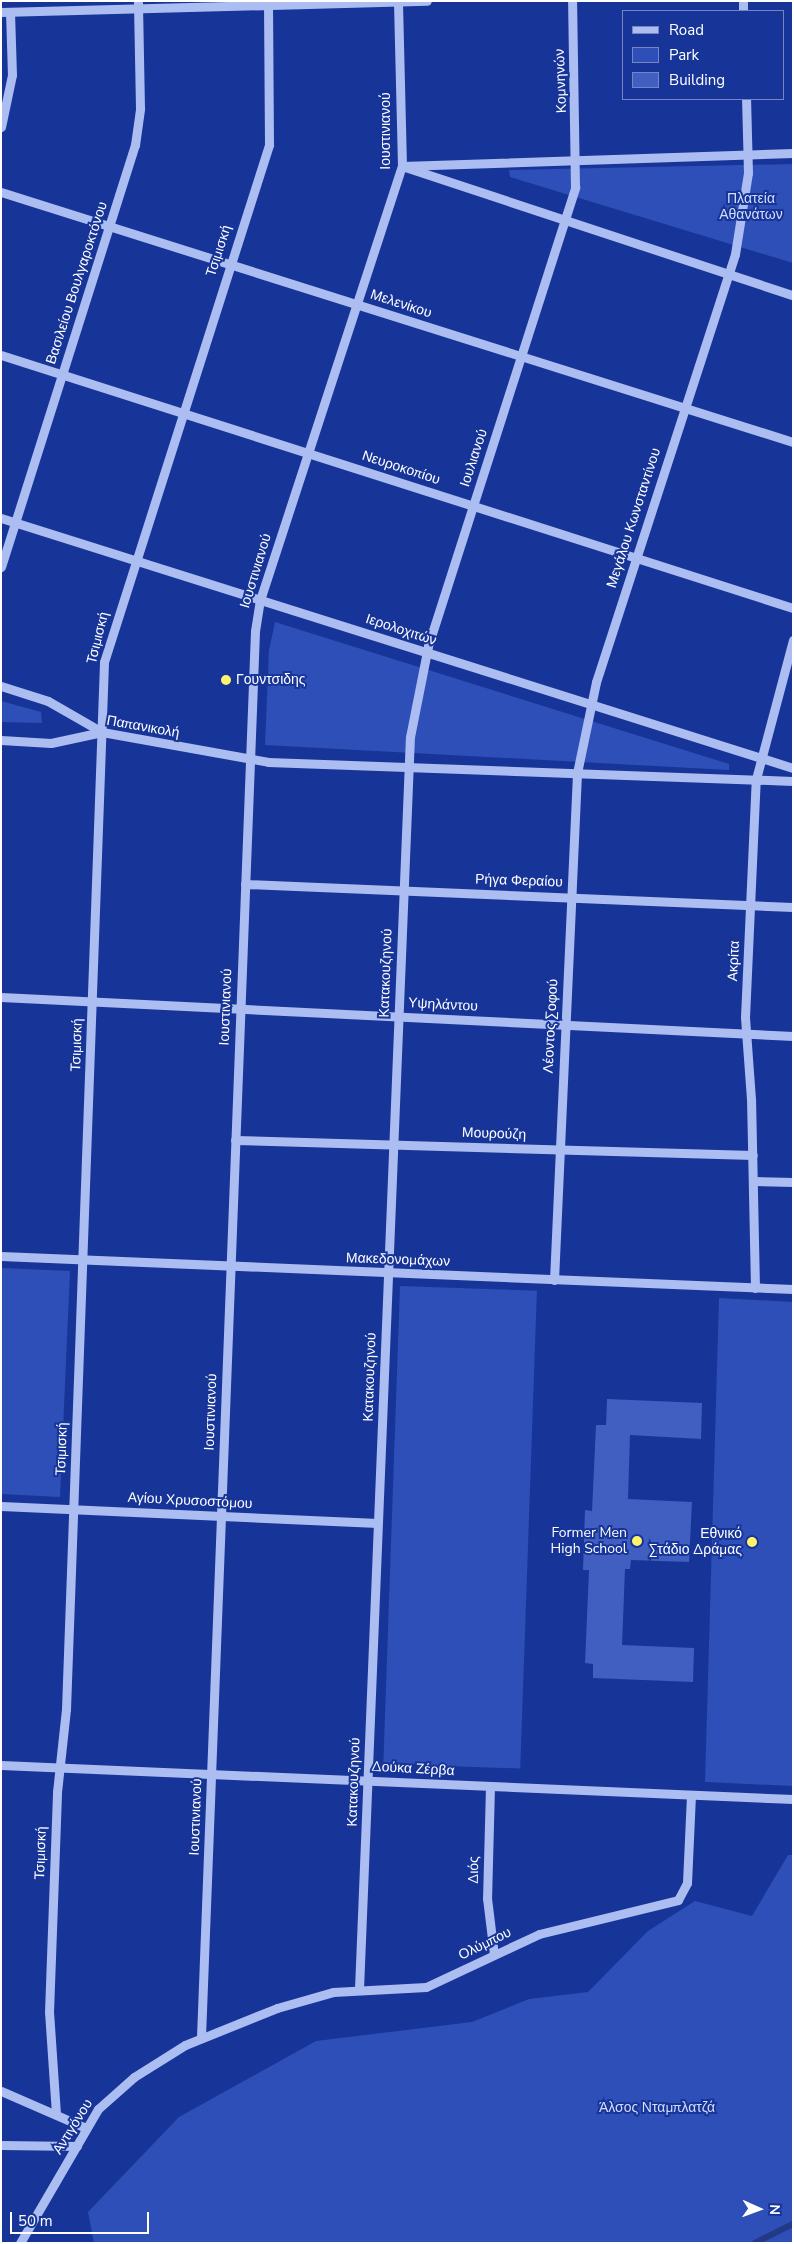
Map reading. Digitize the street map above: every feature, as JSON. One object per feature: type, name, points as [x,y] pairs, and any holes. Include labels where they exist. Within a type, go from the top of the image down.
[{"type":"street","points":[[1,127],[12,76],[6,12],[138,5],[428,1]]},
{"type":"street","name":"Κομνηνών","points":[[572,1],[577,160]]},
{"type":"street","name":"Ιουστινιανού","points":[[201,2037],[253,650],[260,600],[402,166],[398,2]]},
{"type":"street","name":"Τσιμισκή","points":[[56,2114],[48,2012],[59,1767],[66,1709],[106,655],[134,560],[270,140],[268,3]]},
{"type":"street","name":"Βασιλείου Βουλγαροκτόνου","points":[[1,567],[110,226],[138,128],[138,5]]},
{"type":"street","name":"Μεγάλου Κωνσταντίνου","points":[[577,773],[589,707],[684,408],[729,275],[741,227],[747,154],[746,100]]},
{"type":"street","points":[[402,166],[793,153]]},
{"type":"street","name":"Ιουλιανού","points":[[408,767],[426,653],[565,222],[575,188],[577,160]]},
{"type":"street","points":[[402,166],[565,222],[793,295]]},
{"type":"street","name":"Μελενίκου","points":[[1,192],[793,442]]},
{"type":"street","name":"Νευροκοπίου","points":[[1,355],[793,608]]},
{"type":"street","name":"Ιερολοχιτών","points":[[1,518],[426,653],[589,707],[793,768]]},
{"type":"street","name":"Ακρίτα","points":[[756,1288],[753,1155],[747,1034],[750,905],[756,779],[793,640]]},
{"type":"street","points":[[1,686],[48,700],[102,732]]},
{"type":"street","name":"Παπανικολή","points":[[1,740],[51,743],[102,732],[249,760]]},
{"type":"street","points":[[249,760],[793,781]]},
{"type":"street","name":"Κατακουζηνού","points":[[359,1989],[408,767]]},
{"type":"street","name":"Λέοντος Σοφού","points":[[554,1280],[577,773]]},
{"type":"street","name":"Ρήγα Φεραίου","points":[[245,884],[793,907]]},
{"type":"street","name":"Υψηλάντου","points":[[1,997],[793,1036]]},
{"type":"street","name":"Μουρούζη","points":[[235,1140],[753,1155]]},
{"type":"street","points":[[753,1181],[793,1182]]},
{"type":"street","name":"Μακεδονομάχων","points":[[1,1256],[793,1290]]},
{"type":"street","name":"Αγίου Χρυσοστόμου","points":[[1,1506],[378,1523]]},
{"type":"street","name":"Δούκα Ζέρβα","points":[[1,1765],[793,1799]]},
{"type":"street","name":"Διός","points":[[490,1786],[487,1898],[494,1955]]},
{"type":"street","name":"Ολύμπου","points":[[201,2037],[277,2008],[359,1989],[418,1989],[565,1925],[678,1900],[687,1883],[691,1795]]},
{"type":"street","name":"Αντιγόνου","points":[[20,2243],[86,2128],[122,2086],[201,2037]]},
{"type":"street","points":[[1,2091],[86,2128]]},
{"type":"street","points":[[1,2145],[77,2146]]},
{"type":"green space","name":"Πλατεία Αθανάτων","points":[[793,164],[793,263],[510,177],[509,170]]},
{"type":"green space","points":[[275,622],[729,764],[729,770],[265,745],[269,650]]},
{"type":"green space","points":[[1,701],[41,712],[42,723],[1,722]]},
{"type":"green space","points":[[1,1268],[70,1271],[60,1497],[1,1494]]},
{"type":"green space","points":[[400,1286],[537,1291],[520,1768],[383,1764]]},
{"type":"green space","name":"Εθνικό Στάδιο Δράμας","points":[[719,1298],[793,1302],[793,1786],[705,1782]]},
{"type":"green space","name":"Άλσος Νταμπλατζά","points":[[788,1855],[793,1855],[793,2243],[94,2243],[88,2212],[179,2117],[316,2041],[472,2022],[529,1999],[588,1992],[648,1931],[695,1901],[752,1916]]},
{"type":"building","name":"Former Men High School","points":[[607,1399],[702,1403],[701,1439],[630,1435],[628,1499],[692,1502],[689,1562],[631,1560],[630,1569],[625,1569],[622,1645],[694,1648],[693,1682],[593,1678],[593,1664],[585,1663],[589,1570],[583,1570],[585,1510],[592,1511],[596,1425],[606,1425]]},
{"type":"waterway","points":[[755,2243],[793,2224]]},
{"type":"place","name":"Γουντσιδης","points":[[226,680]]},
{"type":"place","name":"Former Men High School","points":[[637,1541]]},
{"type":"place","name":"Εθνικό Στάδιο Δράμας","points":[[752,1542]]}]
